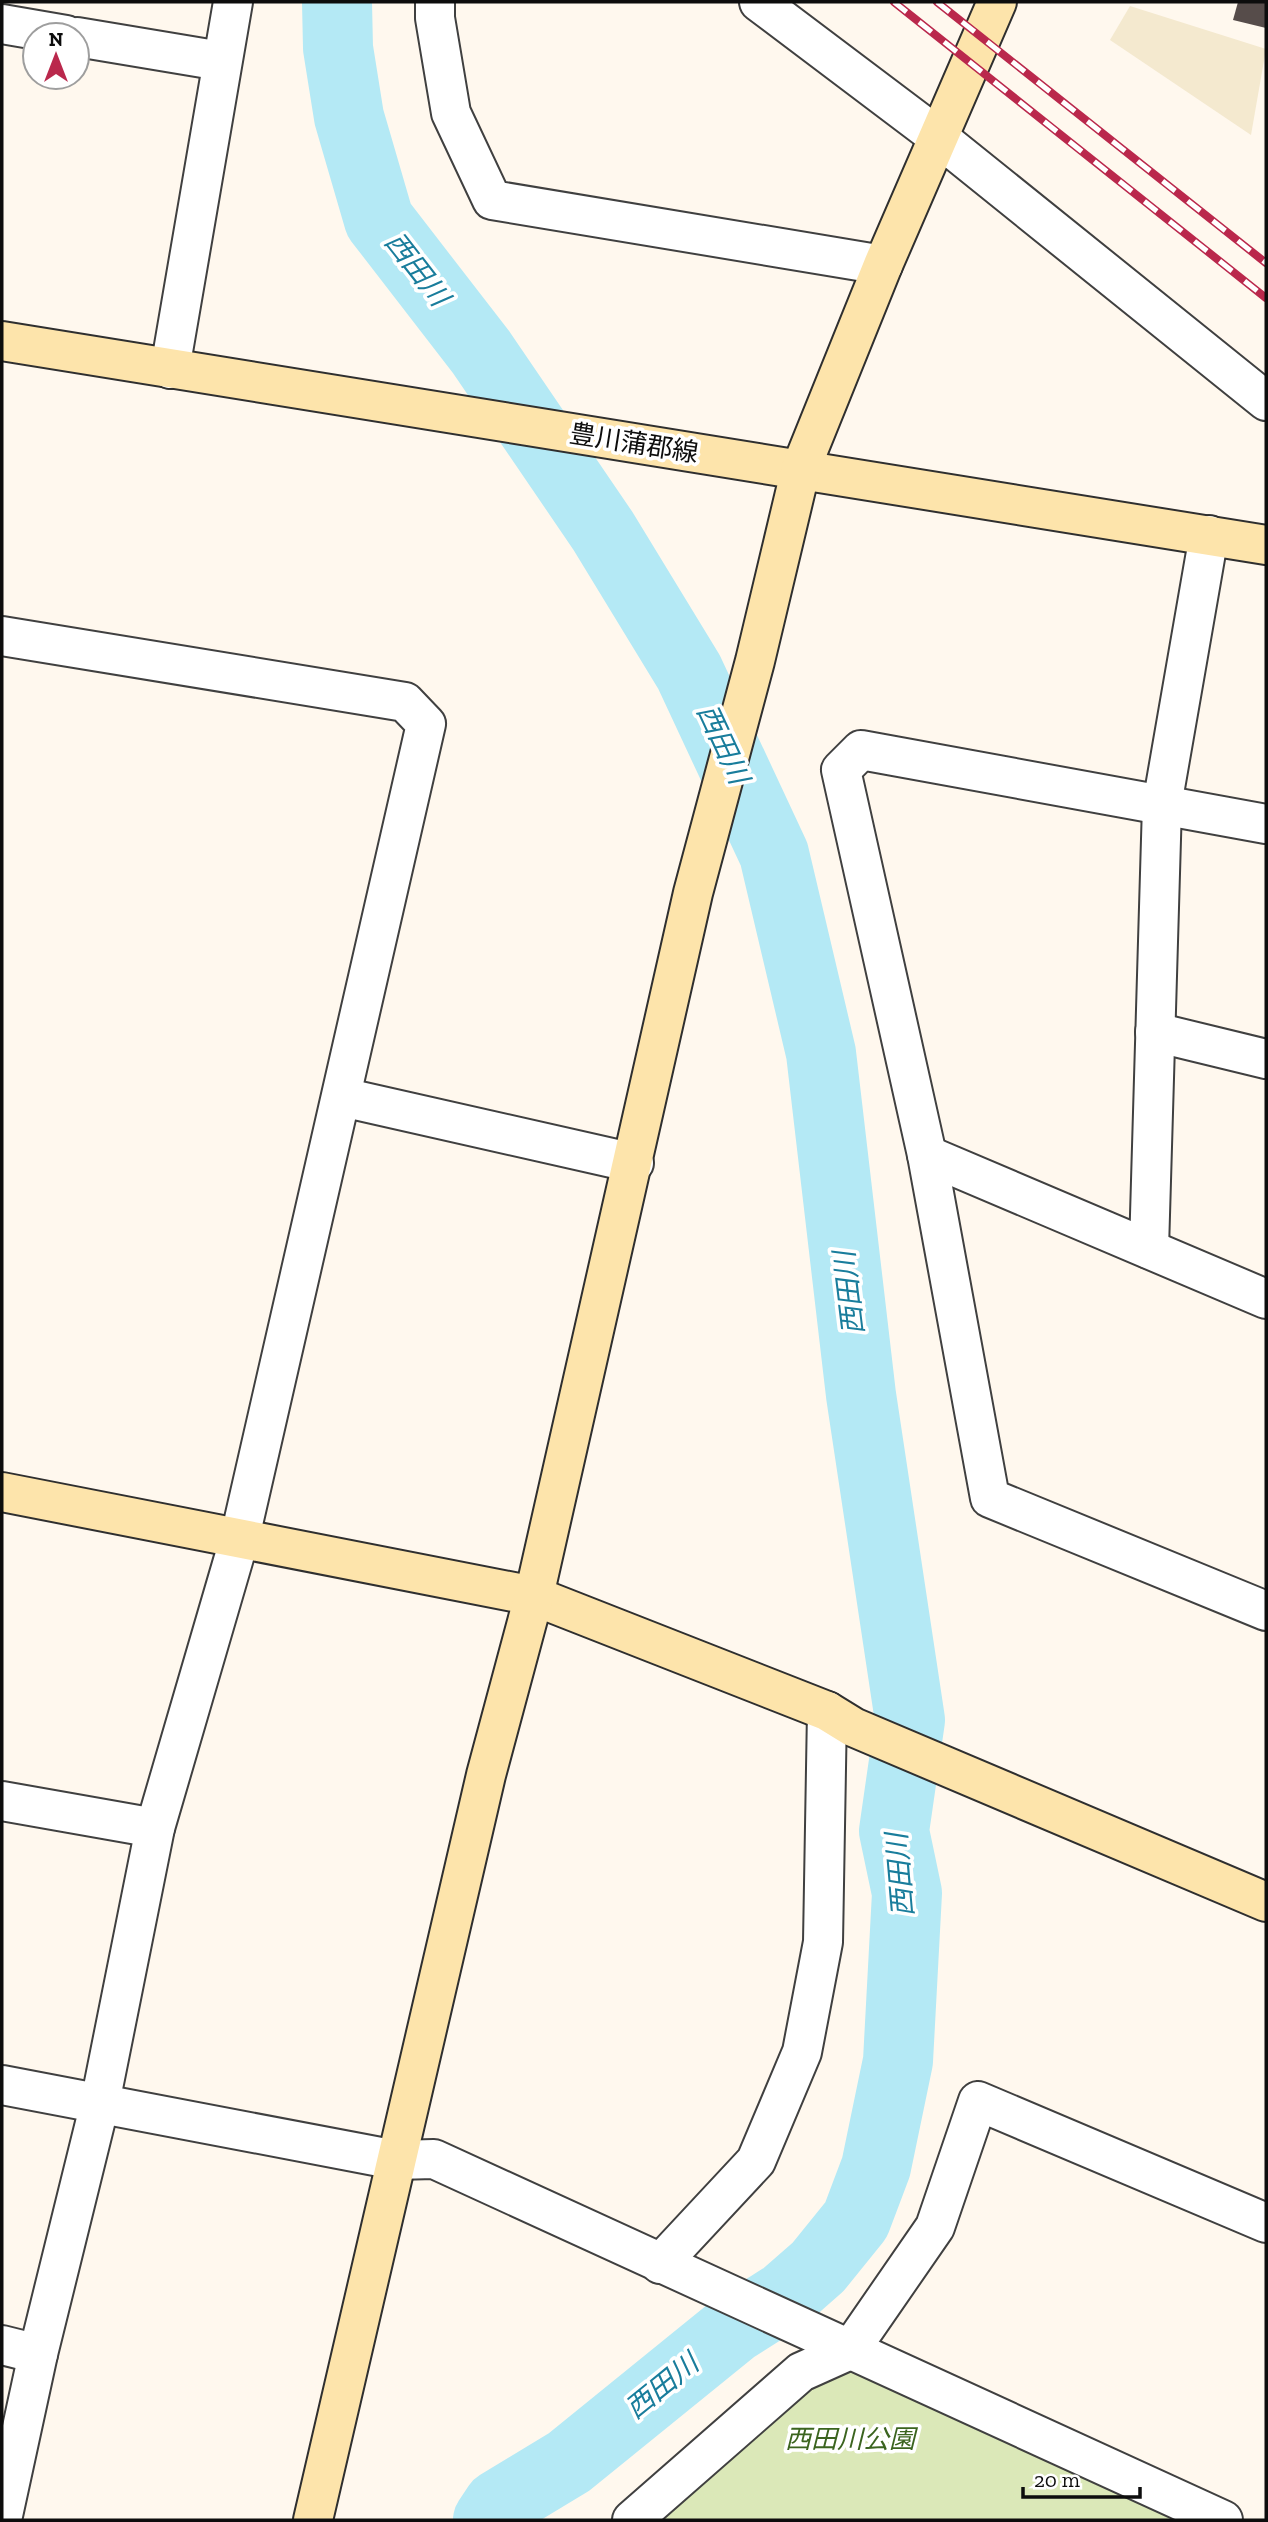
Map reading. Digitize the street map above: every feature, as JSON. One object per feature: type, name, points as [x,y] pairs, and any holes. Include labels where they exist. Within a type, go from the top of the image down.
[{"type":"street","points":[[170,369],[233,2]]},
{"type":"street","points":[[435,2],[451,113],[492,200],[883,265]]},
{"type":"street","points":[[759,2],[938,137],[1266,401]]},
{"type":"street","points":[[313,2520],[486,1775],[534,1596],[693,893],[755,661],[802,468],[883,265],[997,2]]},
{"type":"street","points":[[2,24],[21,27]]},
{"type":"street","points":[[91,39],[221,61]]},
{"type":"street","name":"豊川蒲郡線","points":[[2,341],[1266,545]]},
{"type":"street","points":[[1149,1250],[1162,805],[1209,535]]},
{"type":"street","points":[[2,636],[405,702],[426,724],[240,1537],[155,1828],[100,2103],[38,2354],[2,2520]]},
{"type":"street","points":[[1266,824],[861,750],[841,770],[927,1155],[990,1498],[1266,1611]]},
{"type":"street","points":[[1155,1032],[1266,1059]]},
{"type":"street","points":[[342,1097],[634,1163]]},
{"type":"street","points":[[927,1155],[1266,1298]]},
{"type":"street","points":[[2,1492],[534,1596],[840,1719],[1266,1902]]},
{"type":"street","points":[[654,2262],[756,2161],[802,2052],[823,1942],[840,1719]]},
{"type":"street","points":[[2,1801],[155,1828]]},
{"type":"street","points":[[2,2085],[396,2160],[434,2159],[654,2262],[1223,2520]]},
{"type":"street","points":[[632,2520],[801,2372],[839,2344],[935,2227],[978,2101],[1266,2223]]},
{"type":"street","points":[[2,2345],[38,2354]]},
{"type":"shaded area","points":[[1130,6],[1266,49],[1251,135],[1110,40]]},
{"type":"green space","name":"西田川公園","points":[[850,2350],[1222,2520],[632,2520]]},
{"type":"building","points":[[1238,2],[1266,2],[1266,28],[1233,20]]},
{"type":"waterway","name":"西田川","points":[[337,2],[338,48],[349,117],[379,220],[481,352],[603,531],[689,672],[774,854],[821,1053],[861,1395],[910,1720],[894,1831],[907,1893],[898,2061],[876,2167],[856,2220],[818,2267],[785,2296],[733,2329],[569,2462],[498,2505],[488,2520]]},
{"type":"railway","points":[[894,2],[1266,298]]},
{"type":"railway","points":[[937,2],[1266,263]]}]
